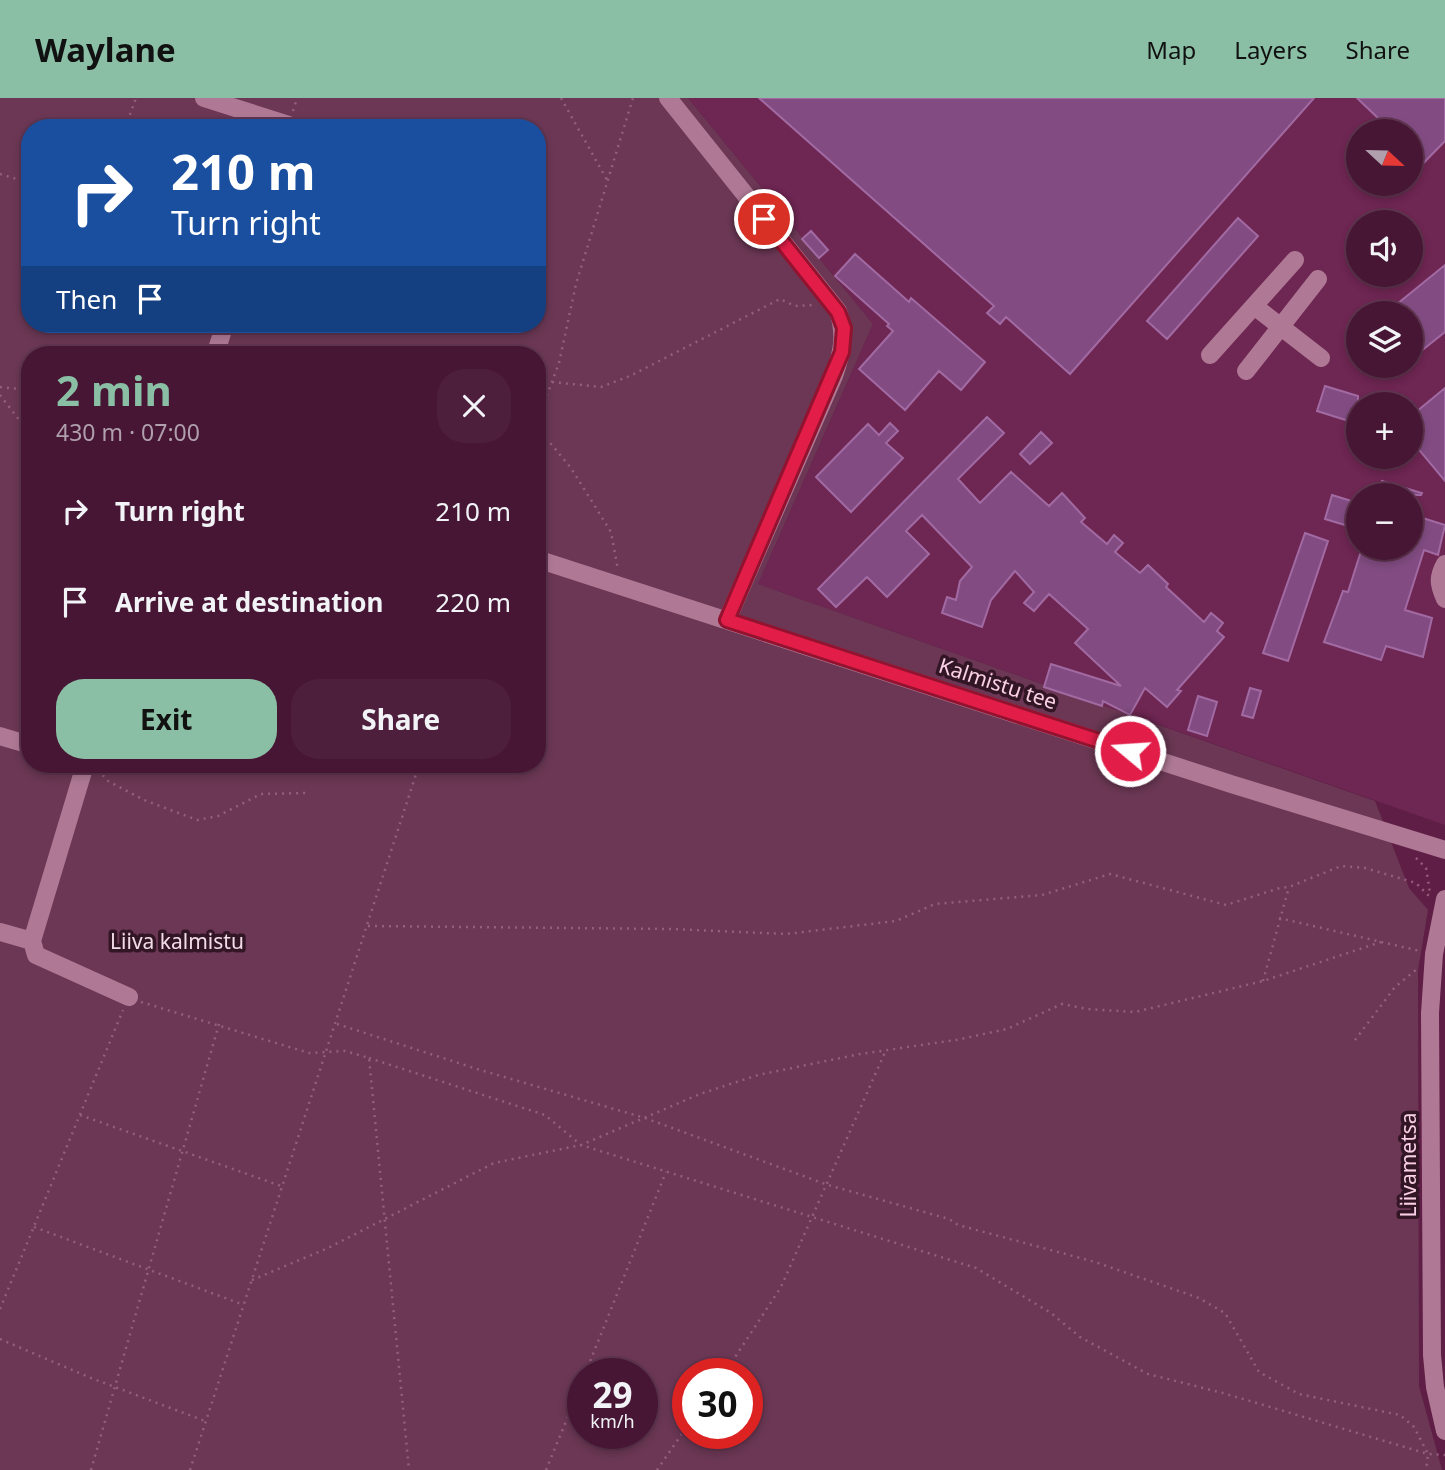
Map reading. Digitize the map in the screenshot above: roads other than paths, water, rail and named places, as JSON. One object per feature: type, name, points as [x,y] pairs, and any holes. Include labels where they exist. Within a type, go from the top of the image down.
[{"type":"street","points":[[204,98],[270,119]]},
{"type":"street","points":[[668,98],[838,312],[844,328],[842,352],[727,620]]},
{"type":"street","points":[[1210,355],[1295,260]]},
{"type":"street","points":[[1246,371],[1318,279]]},
{"type":"street","points":[[1254,306],[1321,358]]},
{"type":"street","name":"Kalmistu tee","points":[[546,562],[1231,784],[1445,850]]},
{"type":"street","points":[[1445,564],[1439,574],[1438,584],[1445,599]]},
{"type":"street","points":[[0,736],[21,742]]},
{"type":"street","points":[[83,773],[32,941],[36,955],[129,997]]},
{"type":"street","name":"Liivametsa","points":[[1440,900],[1430,1013],[1432,1355],[1435,1387],[1445,1431]]},
{"type":"street","points":[[0,932],[32,941]]},
{"type":"park label","name":"Liiva kalmistu","points":[[177,941]]}]
